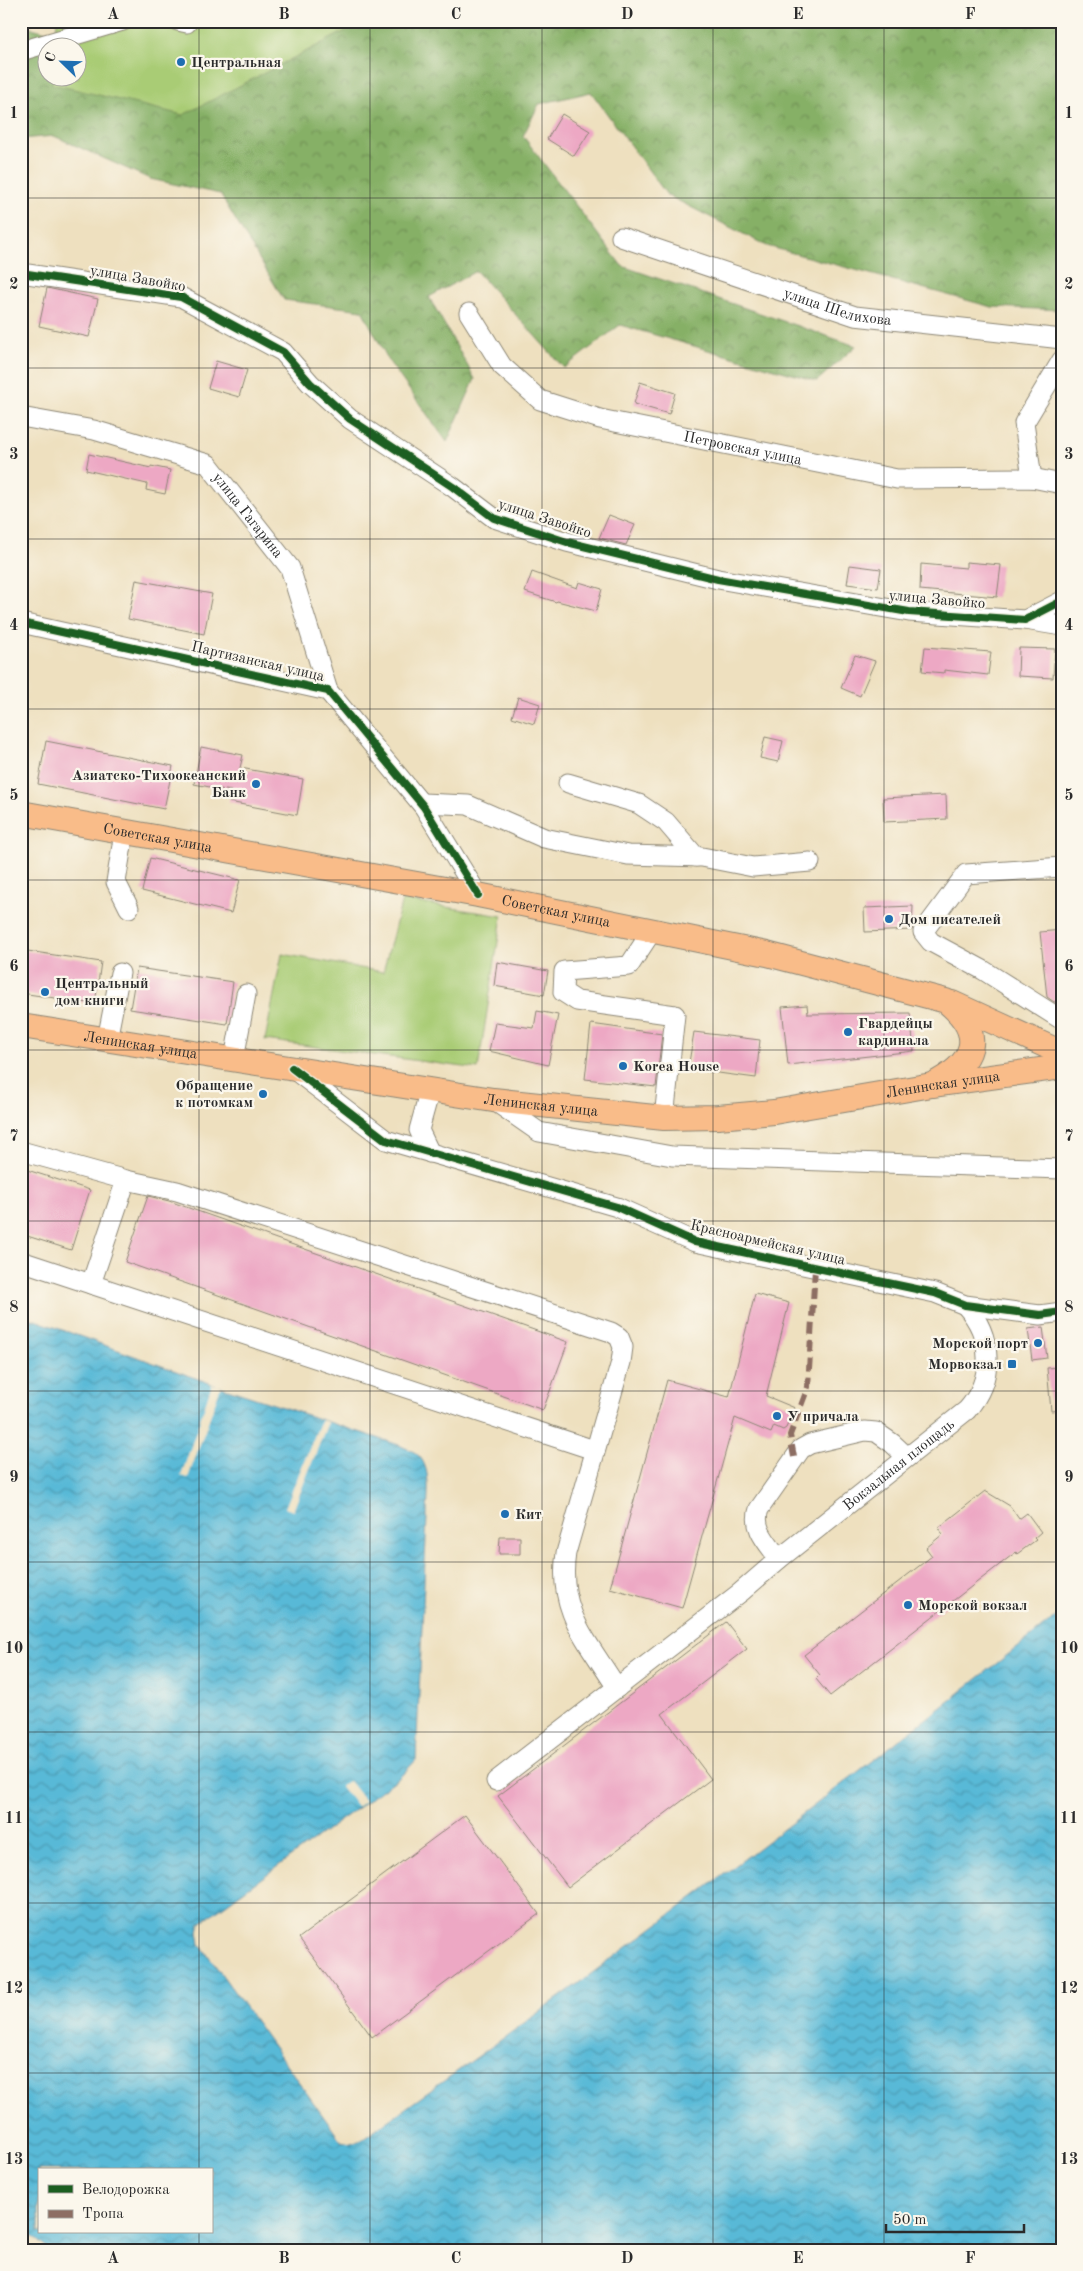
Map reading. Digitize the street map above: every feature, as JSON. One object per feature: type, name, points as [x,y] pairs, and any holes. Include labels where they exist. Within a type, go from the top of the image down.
[{"type":"main road","name":"Советская улица","points":[[21,813],[478,895],[767,954],[946,1001],[961,1013],[966,1022],[970,1035],[970,1049],[966,1061],[952,1074],[932,1085]]},
{"type":"main road","points":[[946,1001],[1062,1053]]},
{"type":"main road","name":"Ленинская улица","points":[[21,1026],[493,1100],[664,1118],[718,1117],[774,1112],[932,1085],[1062,1067]]},
{"type":"street","points":[[21,51],[123,21]]},
{"type":"street","name":"улица Шелихова","points":[[621,237],[855,316],[1062,338]]},
{"type":"street","name":"улица Завойко","points":[[21,273],[181,297],[284,352],[310,383],[350,419],[453,487],[494,518],[568,542],[718,579],[910,612],[1025,620],[1062,626]]},
{"type":"street","name":"Петровская улица","points":[[469,314],[502,366],[540,400],[600,419],[897,479],[1032,478],[1062,484]]},
{"type":"street","points":[[1032,478],[1024,423],[1062,360]]},
{"type":"street","name":"улица Гагарина","points":[[21,417],[94,430],[208,464],[290,568],[328,691]]},
{"type":"street","points":[[1025,620],[1062,601]]},
{"type":"street","name":"Партизанская улица","points":[[21,622],[328,691],[422,803],[478,895]]},
{"type":"street","points":[[568,782],[638,804],[666,822],[696,857]]},
{"type":"street","points":[[422,803],[468,805],[544,838],[628,855],[696,857],[753,867],[810,862]]},
{"type":"street","points":[[124,833],[116,882],[129,908]]},
{"type":"street","points":[[1062,867],[966,874],[923,932],[931,942],[984,970],[1062,1020]]},
{"type":"street","points":[[652,931],[630,966],[564,971],[563,992],[577,1001],[675,1015],[664,1118]]},
{"type":"street","points":[[106,1040],[120,974]]},
{"type":"street","points":[[234,1059],[246,994]]},
{"type":"street","name":"Красноармейская улица","points":[[292,1068],[386,1140],[617,1207],[695,1242],[935,1293],[966,1305],[1040,1315],[1062,1312]]},
{"type":"street","points":[[430,1090],[419,1130],[430,1153]]},
{"type":"street","points":[[493,1100],[539,1132],[672,1156],[1062,1169]]},
{"type":"street","points":[[21,1151],[126,1180],[177,1191],[615,1334],[622,1344],[622,1358],[594,1450],[566,1553],[563,1584],[572,1615],[617,1688]]},
{"type":"street","points":[[92,1284],[126,1180]]},
{"type":"street","points":[[21,1261],[594,1450]]},
{"type":"street","name":"Вокзальная площадь","points":[[496,1781],[741,1592],[779,1559],[967,1410],[982,1387],[986,1366],[985,1336],[980,1323],[966,1305]]},
{"type":"street","points":[[779,1559],[759,1531],[756,1520],[759,1509],[801,1449],[810,1444],[870,1431],[882,1434],[907,1457]]},
{"type":"green space","name":"Центральная","points":[[57,21],[365,21],[183,115],[69,88],[88,88],[88,38],[56,38]]},
{"type":"green space","points":[[288,21],[1062,21],[1062,310],[992,307],[767,246],[667,195],[591,92],[539,104],[523,136],[622,266],[856,346],[817,381],[620,325],[564,368],[476,271],[429,297],[475,379],[447,442],[390,363],[362,310],[284,300],[220,194],[150,179],[54,136],[21,139],[21,25],[68,38],[38,38],[38,88],[88,88],[88,44],[191,72]]},
{"type":"green space","points":[[402,900],[502,916],[478,1069],[265,1040],[282,954],[383,972]]},
{"type":"water","points":[[21,1315],[212,1384],[399,1445],[417,1454],[425,1467],[428,1492],[416,1760],[400,1777],[200,1923],[198,1932],[200,1944],[341,2141],[351,2143],[359,2141],[538,2013],[802,1815],[1062,1612],[1062,2250],[49,2250],[32,2236],[21,2231]]},
{"type":"pier","points":[[212,1384],[221,1386],[188,1478],[181,1476]]},
{"type":"pier","points":[[321,1420],[328,1422],[293,1511],[285,1508]]},
{"type":"pier","points":[[349,1781],[365,1801],[357,1807],[340,1785]]},
{"type":"building","points":[[562,114],[590,131],[574,156],[547,139]]},
{"type":"building","points":[[47,288],[98,299],[89,337],[39,326]]},
{"type":"building","points":[[216,361],[247,370],[239,397],[208,388]]},
{"type":"building","points":[[640,382],[675,393],[669,414],[634,404]]},
{"type":"building","points":[[89,454],[151,468],[151,466],[170,470],[165,494],[146,490],[147,484],[86,470]]},
{"type":"building","points":[[609,515],[635,525],[626,545],[599,538]]},
{"type":"building","points":[[966,562],[1001,565],[997,597],[920,590],[921,564],[966,568]]},
{"type":"building","points":[[850,565],[881,569],[878,588],[847,584]]},
{"type":"building","points":[[532,572],[577,588],[579,582],[602,589],[596,611],[556,602],[525,592]]},
{"type":"building","points":[[136,580],[212,594],[204,634],[128,619]]},
{"type":"building","points":[[925,647],[991,652],[988,675],[944,670],[944,673],[922,671]]},
{"type":"building","points":[[1019,648],[1055,649],[1053,678],[1018,676]]},
{"type":"building","points":[[855,655],[875,661],[860,696],[841,688]]},
{"type":"building","points":[[518,697],[540,704],[534,724],[512,717]]},
{"type":"building","points":[[765,737],[783,741],[778,762],[760,758]]},
{"type":"building","points":[[46,741],[173,766],[164,809],[38,784]]},
{"type":"building","points":[[201,747],[243,755],[240,768],[303,779],[297,815],[229,802],[231,791],[194,784]]},
{"type":"building","points":[[946,795],[947,819],[884,822],[883,798]]},
{"type":"building","points":[[150,858],[240,880],[231,913],[142,891]]},
{"type":"building","name":"Дом писателей","points":[[913,906],[912,930],[865,932],[864,908]]},
{"type":"building","points":[[1062,930],[1062,1001],[1054,1002],[1047,997],[1040,932]]},
{"type":"building","points":[[21,950],[101,962],[95,1004],[21,993]]},
{"type":"building","points":[[497,962],[548,971],[544,995],[494,986]]},
{"type":"building","points":[[137,968],[233,982],[227,1024],[130,1009]]},
{"type":"building","name":"Гвардейцы кардинала","points":[[807,1005],[808,1014],[910,1013],[914,1051],[788,1065],[782,1007]]},
{"type":"building","points":[[537,1011],[558,1015],[548,1065],[489,1051],[495,1023],[534,1028]]},
{"type":"building","name":"Korea House","points":[[591,1024],[662,1034],[656,1087],[585,1079]]},
{"type":"building","points":[[694,1032],[760,1040],[756,1078],[688,1069]]},
{"type":"building","points":[[21,1168],[90,1190],[71,1250],[21,1234]]},
{"type":"building","points":[[148,1196],[169,1201],[568,1342],[543,1410],[125,1262]]},
{"type":"building","points":[[755,1294],[789,1303],[766,1396],[795,1408],[786,1428],[783,1430],[774,1426],[771,1433],[735,1418],[682,1608],[610,1588],[667,1380],[729,1397]]},
{"type":"building","name":"Морской порт","points":[[1043,1327],[1047,1358],[1032,1360],[1028,1329]]},
{"type":"building","points":[[1062,1367],[1062,1410],[1051,1411],[1047,1368]]},
{"type":"building","name":"Морской вокзал","points":[[985,1491],[1010,1506],[1019,1519],[1027,1513],[1041,1532],[1034,1538],[1036,1540],[1017,1554],[1016,1552],[830,1696],[816,1679],[820,1675],[804,1655],[932,1556],[926,1548],[943,1534],[938,1528]]},
{"type":"building","points":[[500,1537],[520,1537],[520,1554],[499,1554]]},
{"type":"building","points":[[726,1622],[747,1649],[662,1714],[711,1779],[568,1887],[498,1796]]},
{"type":"building","points":[[465,1815],[539,1914],[372,2037],[299,1938]]},
{"type":"marked path","points":[[794,1457],[790,1435],[808,1387],[815,1268]]},
{"type":"cycle path","points":[[21,273],[181,297],[283,352],[310,383],[350,419],[453,487],[494,518],[567,542],[718,579],[909,612],[1025,620],[1062,601]]},
{"type":"cycle path","points":[[21,623],[328,691],[424,807],[478,895]]},
{"type":"cycle path","points":[[292,1068],[386,1140],[617,1207],[695,1242],[935,1293],[965,1305],[1040,1315],[1062,1312]]},
{"type":"place","name":"Центральная","points":[[181,62]]},
{"type":"place","name":"Азиатско-Тихоокеанский Банк","points":[[256,784]]},
{"type":"place","name":"Дом писателей","points":[[889,919]]},
{"type":"place","name":"Центральный дом книги","points":[[45,992]]},
{"type":"place","name":"Гвардейцы кардинала","points":[[848,1032]]},
{"type":"place","name":"Korea House","points":[[623,1066]]},
{"type":"place","name":"Обращение к потомкам","points":[[263,1094]]},
{"type":"place","name":"Морской порт","points":[[1038,1343]]},
{"type":"place","name":"Морвокзал","points":[[1012,1364]]},
{"type":"place","name":"У причала","points":[[777,1416]]},
{"type":"place","name":"Кит","points":[[505,1514]]},
{"type":"place","name":"Морской вокзал","points":[[908,1605]]}]
